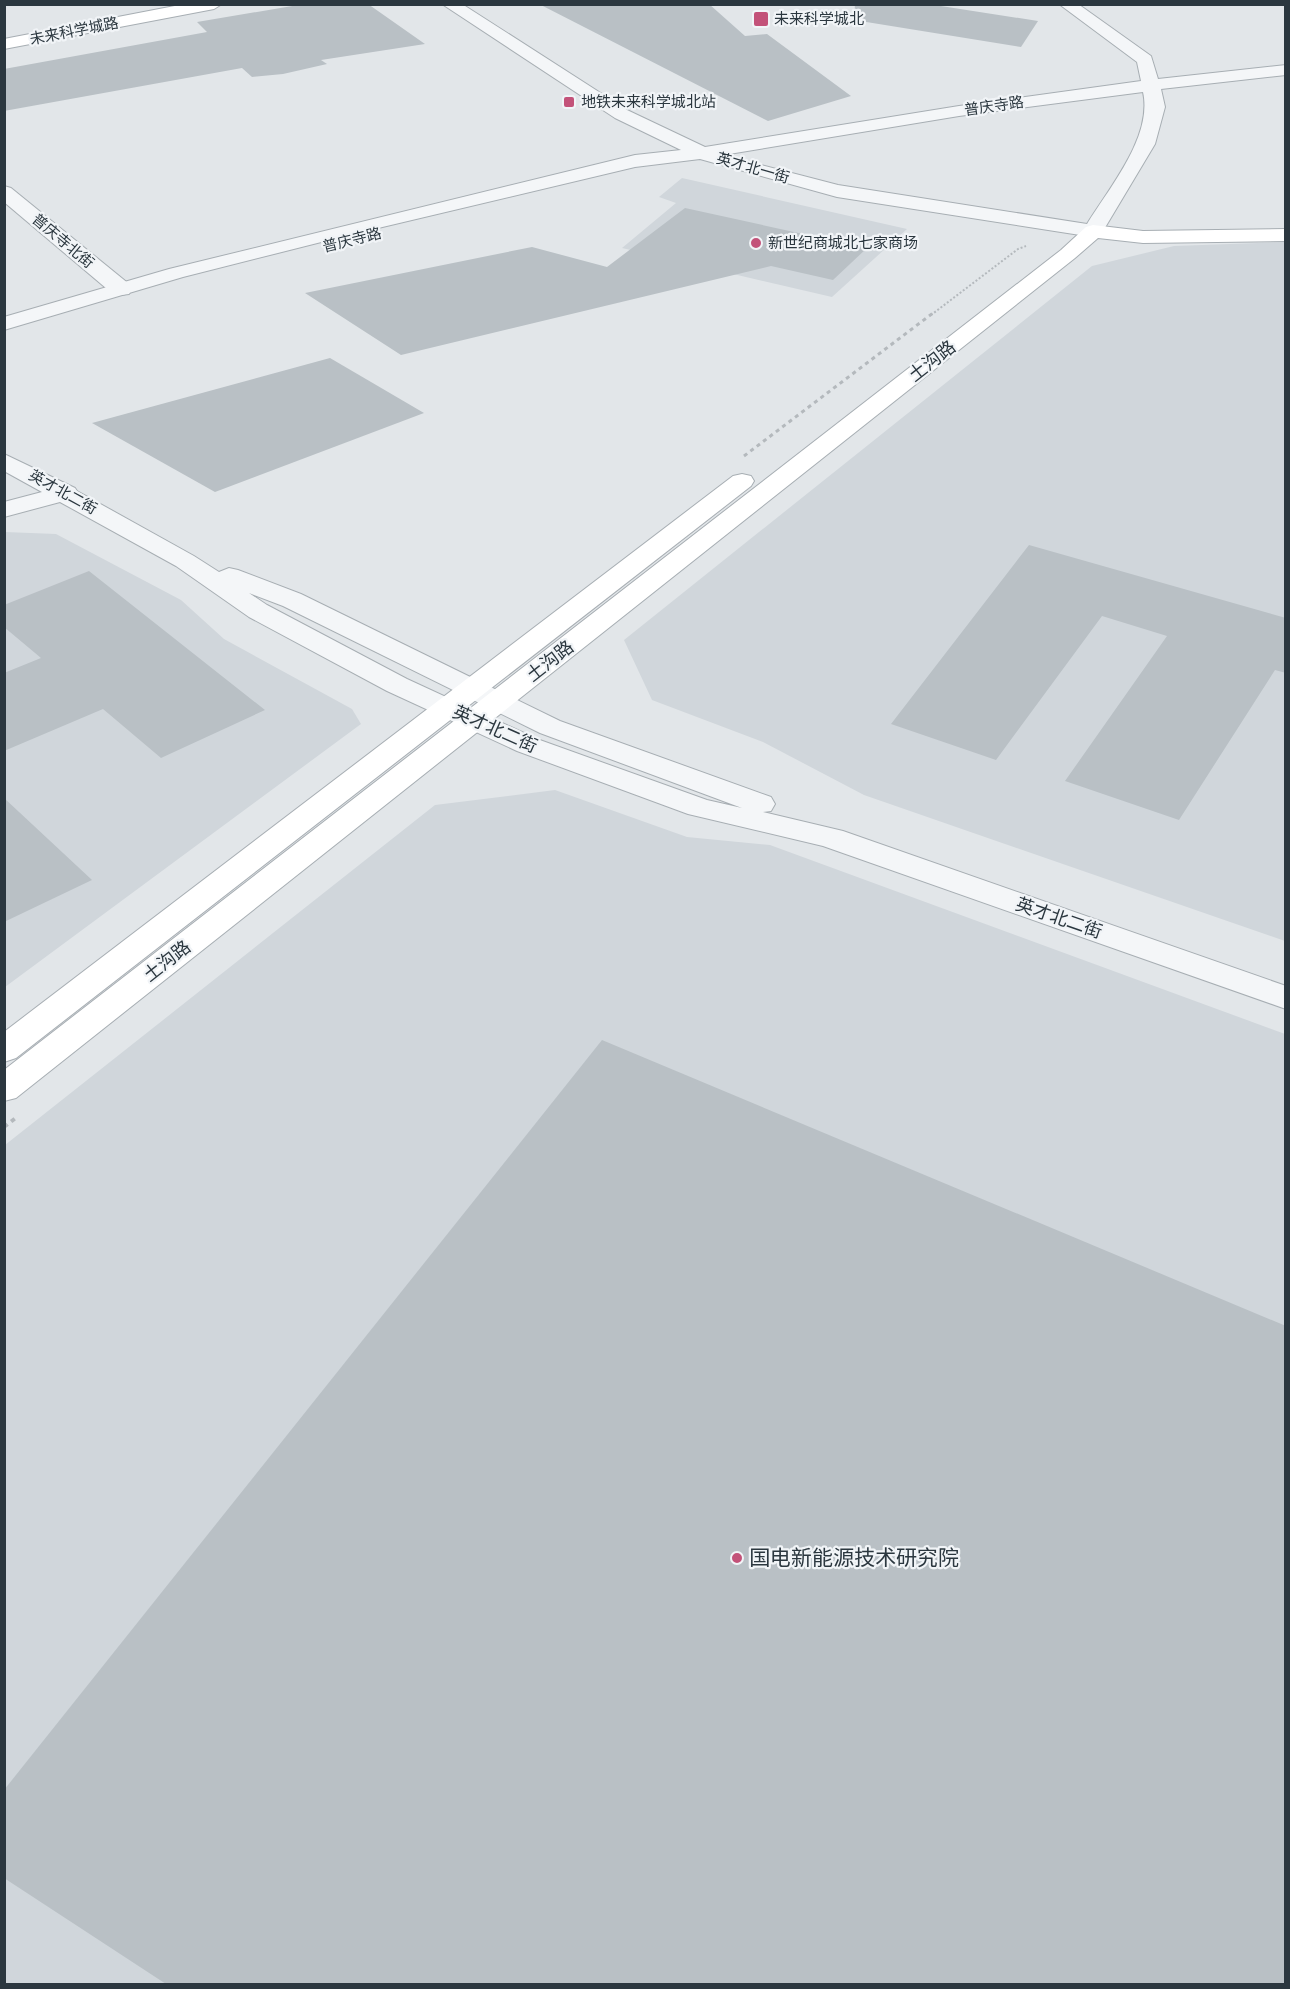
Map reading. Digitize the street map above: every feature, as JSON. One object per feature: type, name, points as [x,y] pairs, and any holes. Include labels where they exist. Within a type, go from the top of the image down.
[{"type":"main road","name":"未来科学城路","points":[[4,44],[214,4]]},
{"type":"main road","name":"土沟路","points":[[822,419],[1040,251],[1093,231],[1286,224]]},
{"type":"main road","name":"土沟路","points":[[4,1050],[473,705],[1068,254],[1093,231],[1143,237],[1286,235]]},
{"type":"main road","name":"土沟路","points":[[4,1089],[757,469]]},
{"type":"street","name":"英才北一街","points":[[450,4],[621,114],[715,159],[837,191],[1093,231]]},
{"type":"street","points":[[1066,4],[1145,60],[1156,107],[1146,144],[1093,231]]},
{"type":"street","name":"普庆寺路","points":[[4,324],[121,289],[340,232],[635,161],[703,153],[948,113],[1150,85],[1286,70]]},
{"type":"street","name":"普庆寺路","points":[[4,340],[287,257],[471,210],[662,168],[703,153]]},
{"type":"street","name":"普庆寺北街","points":[[4,192],[121,289]]},
{"type":"street","name":"英才北二街","points":[[4,461],[66,493],[184,561],[258,611],[397,685],[473,705],[527,745],[699,807],[832,838],[1286,998]]},
{"type":"street","points":[[4,510],[66,493]]},
{"type":"shaded area","points":[[682,178],[907,229],[832,297],[622,248],[676,203],[659,197]]},
{"type":"shaded area","points":[[1285,242],[1285,941],[864,795],[763,742],[652,700],[624,640],[1092,266],[1174,246]]},
{"type":"shaded area","points":[[5,532],[56,534],[181,600],[224,639],[352,709],[361,724],[5,987]]},
{"type":"shaded area","name":"国电新能源技术研究院","points":[[555,790],[687,837],[770,845],[1285,1034],[1285,1984],[5,1984],[5,1145],[435,805]]},
{"type":"building","points":[[304,4],[368,4],[425,44],[321,60],[327,64],[283,74],[252,77],[242,68],[4,111],[4,69],[207,32],[197,22]]},
{"type":"building","points":[[539,4],[709,4],[745,36],[767,34],[851,96],[768,121]]},
{"type":"building","points":[[855,4],[928,4],[1038,21],[1021,47],[854,20]]},
{"type":"building","points":[[685,208],[867,248],[833,280],[771,266],[401,355],[305,293],[532,247],[607,267]]},
{"type":"building","points":[[330,358],[424,413],[215,492],[92,423]]},
{"type":"building","points":[[1029,545],[1286,618],[1286,673],[1275,670],[1179,820],[1065,781],[1167,636],[1102,616],[996,760],[891,724]]},
{"type":"building","points":[[89,571],[265,710],[161,758],[103,709],[4,751],[4,673],[41,658],[4,627],[4,605]]},
{"type":"building","points":[[4,798],[92,880],[4,922]]},
{"type":"building","name":"国电新能源技术研究院","points":[[602,1040],[1286,1326],[1286,1984],[166,1984],[4,1878],[4,1790]]},
{"type":"place","name":"未来科学城北","points":[[761,19]]},
{"type":"place","name":"地铁未来科学城北站","points":[[569,102]]},
{"type":"place","name":"新世纪商城北七家商场","points":[[756,243]]},
{"type":"place","name":"国电新能源技术研究院","points":[[737,1558]]}]
